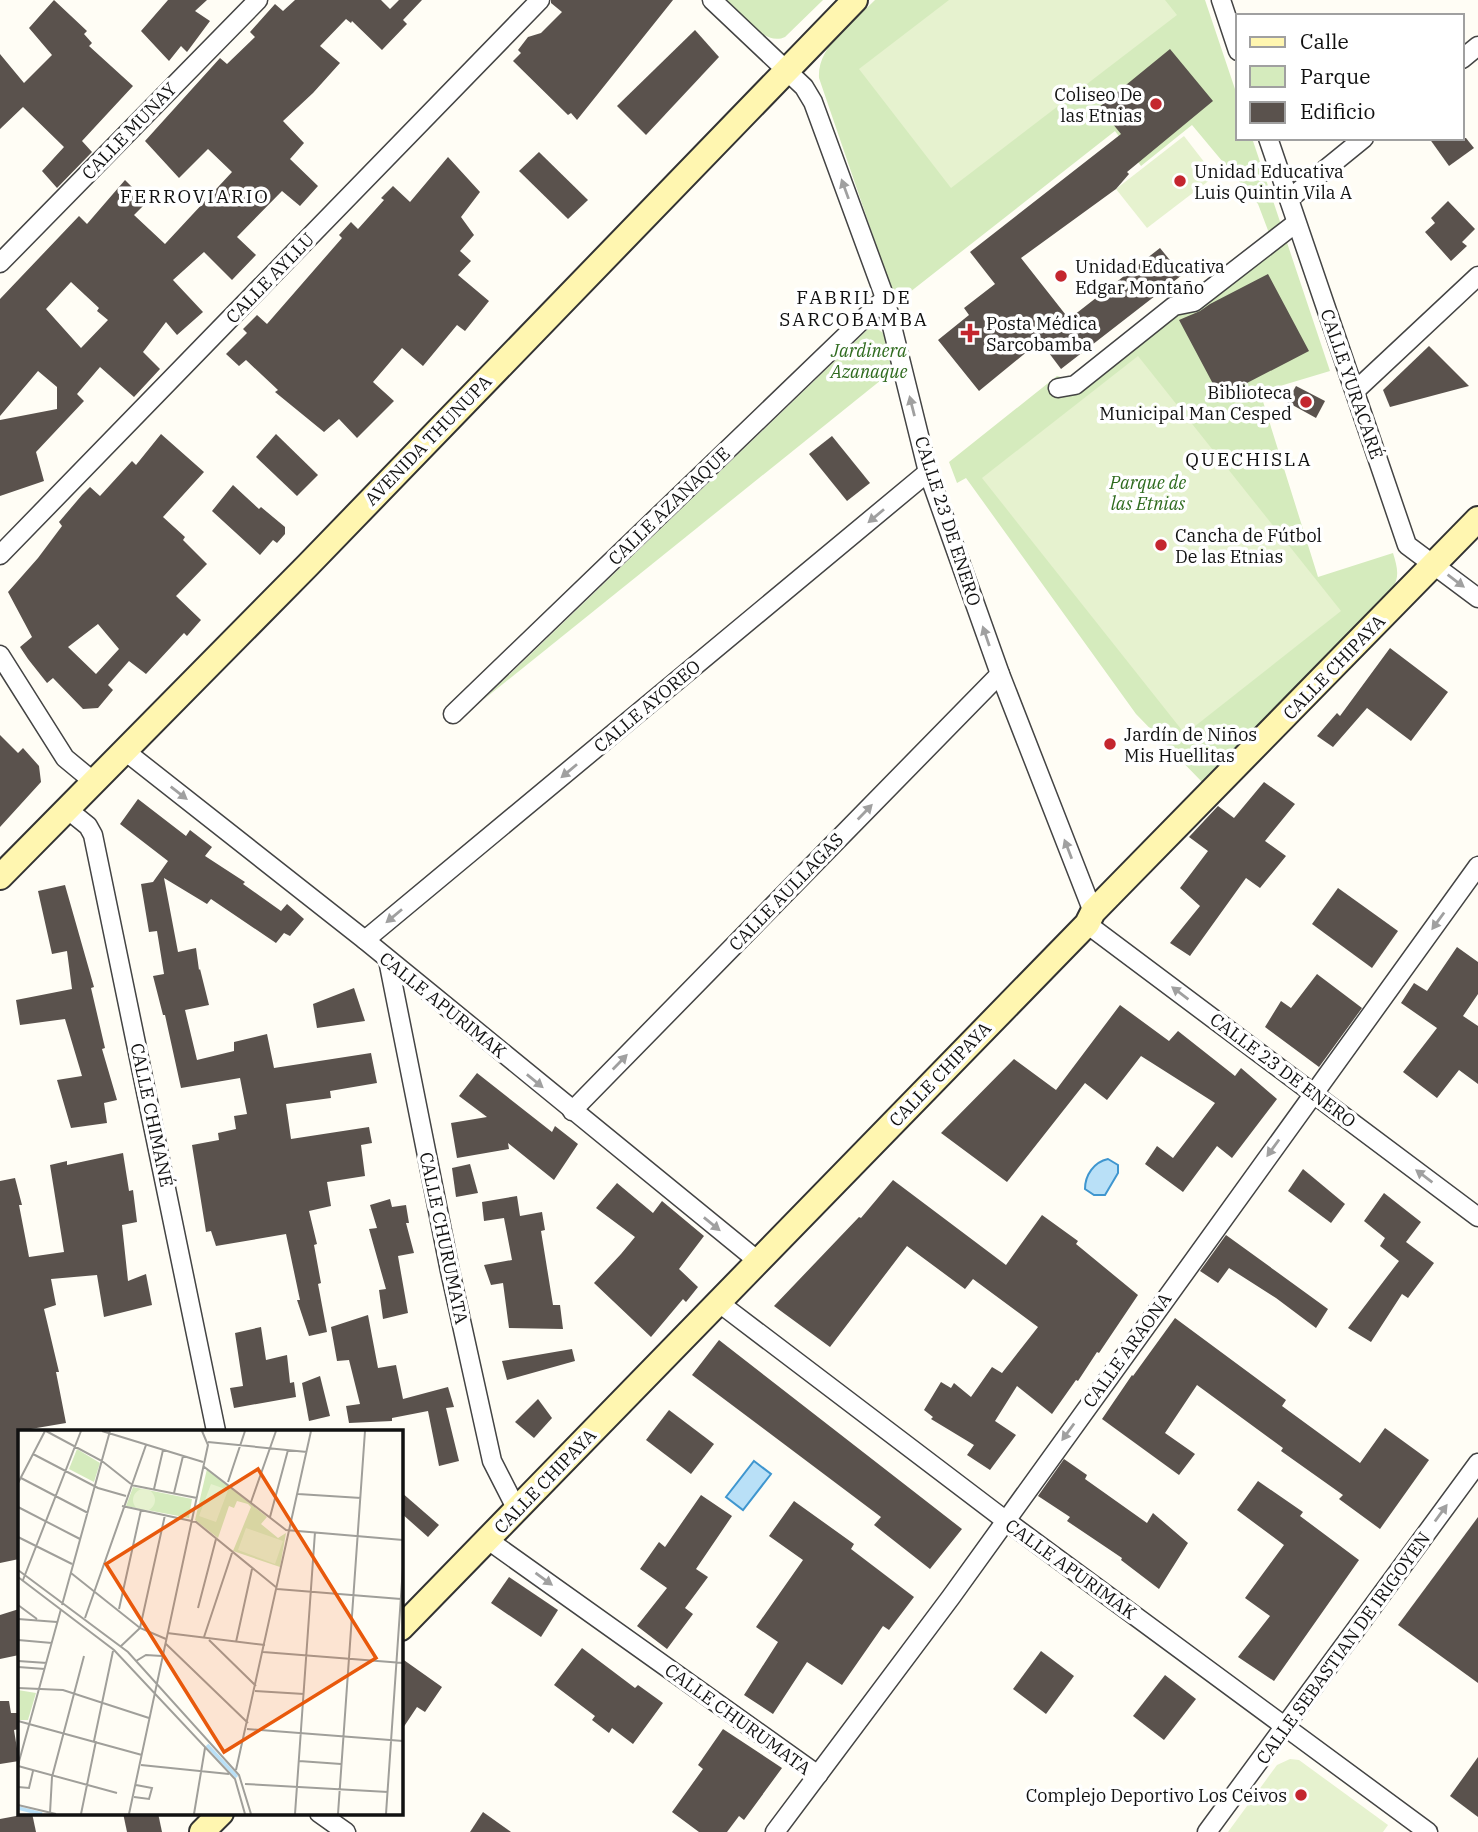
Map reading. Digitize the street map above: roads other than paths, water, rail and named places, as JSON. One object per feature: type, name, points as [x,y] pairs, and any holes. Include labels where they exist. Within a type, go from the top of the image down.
[{"type":"street","name":"CALLE MUNAY","points":[[0,263],[258,0]]},
{"type":"street","name":"CALLE AYLLU","points":[[0,555],[540,0]]},
{"type":"street","name":"CALLE 23 DE ENERO","points":[[712,0],[804,87],[813,102],[885,298],[928,472],[1090,918],[1313,1093],[1478,1217]]},
{"type":"street","name":"AVENIDA THUNUPA","points":[[0,877],[855,0]]},
{"type":"street","points":[[1221,0],[1236,45]]},
{"type":"street","points":[[1464,57],[1478,46]]},
{"type":"street","name":"CALLE YURACARÉ","points":[[1269,140],[1407,545],[1478,598]]},
{"type":"street","points":[[1289,199],[1362,140]]},
{"type":"street","points":[[1058,388],[1074,385],[1174,306],[1194,302],[1296,223]]},
{"type":"street","points":[[1355,391],[1478,276]]},
{"type":"street","name":"CALLE AZANAQUE","points":[[453,714],[885,298]]},
{"type":"street","name":"CALLE AYOREO","points":[[365,940],[928,472]]},
{"type":"street","name":"CALLE CHIPAYA","points":[[402,1627],[1478,519]]},
{"type":"street","points":[[0,655],[65,758],[94,782]]},
{"type":"street","name":"CALLE AULLAGAS","points":[[572,1111],[1000,674]]},
{"type":"street","name":"CALLE APURIMAK","points":[[125,751],[365,940],[758,1261]]},
{"type":"street","name":"CALLE CHIMANÉ","points":[[67,809],[88,826],[93,835],[216,1430]]},
{"type":"street","name":"CALLE ARAONA","points":[[775,1832],[951,1597],[1478,866]]},
{"type":"street","name":"CALLE CHURUMATA","points":[[388,960],[450,1271],[492,1461],[517,1510]]},
{"type":"street","name":"CALLE APURIMAK","points":[[718,1302],[1005,1520],[1428,1832]]},
{"type":"street","name":"CALLE SEBASTIAN DE IRIGOYEN","points":[[1207,1832],[1478,1463]]},
{"type":"street","name":"CALLE CHURUMATA","points":[[488,1539],[818,1775]]},
{"type":"street","points":[[202,1832],[219,1814]]},
{"type":"street","points":[[320,1814],[346,1832]]},
{"type":"water","points":[[1108,1159],[1118,1165],[1118,1173],[1105,1195],[1094,1195],[1085,1189],[1087,1179],[1095,1166]]},
{"type":"water","points":[[754,1461],[771,1474],[743,1510],[726,1497]]},
{"type":"place","name":"Coliseo De las Etnias","points":[[1156,104]]},
{"type":"place","name":"Unidad Educativa Luis Quintin Vila A","points":[[1180,181]]},
{"type":"place","name":"Unidad Educativa Edgar Montaño","points":[[1061,276]]},
{"type":"place","name":"Posta Médica Sarcobamba","points":[[970,333]]},
{"type":"place","name":"Biblioteca Municipal Man Cesped","points":[[1306,402]]},
{"type":"place","name":"Cancha de Fútbol De las Etnias","points":[[1161,545]]},
{"type":"place","name":"Jardín de Niños Mis Huellitas","points":[[1110,744]]},
{"type":"place","name":"Complejo Deportivo Los Ceivos","points":[[1301,1795]]},
{"type":"district","name":"FERROVIARIO","points":[[195,196]]},
{"type":"district","name":"FABRIL DE SARCOBAMBA","points":[[854,308]]},
{"type":"district","name":"QUECHISLA","points":[[1249,459]]},
{"type":"park label","name":"Jardinera Azanaque","points":[[869,360]]},
{"type":"park label","name":"Parque de las Etnias","points":[[1148,492]]}]
